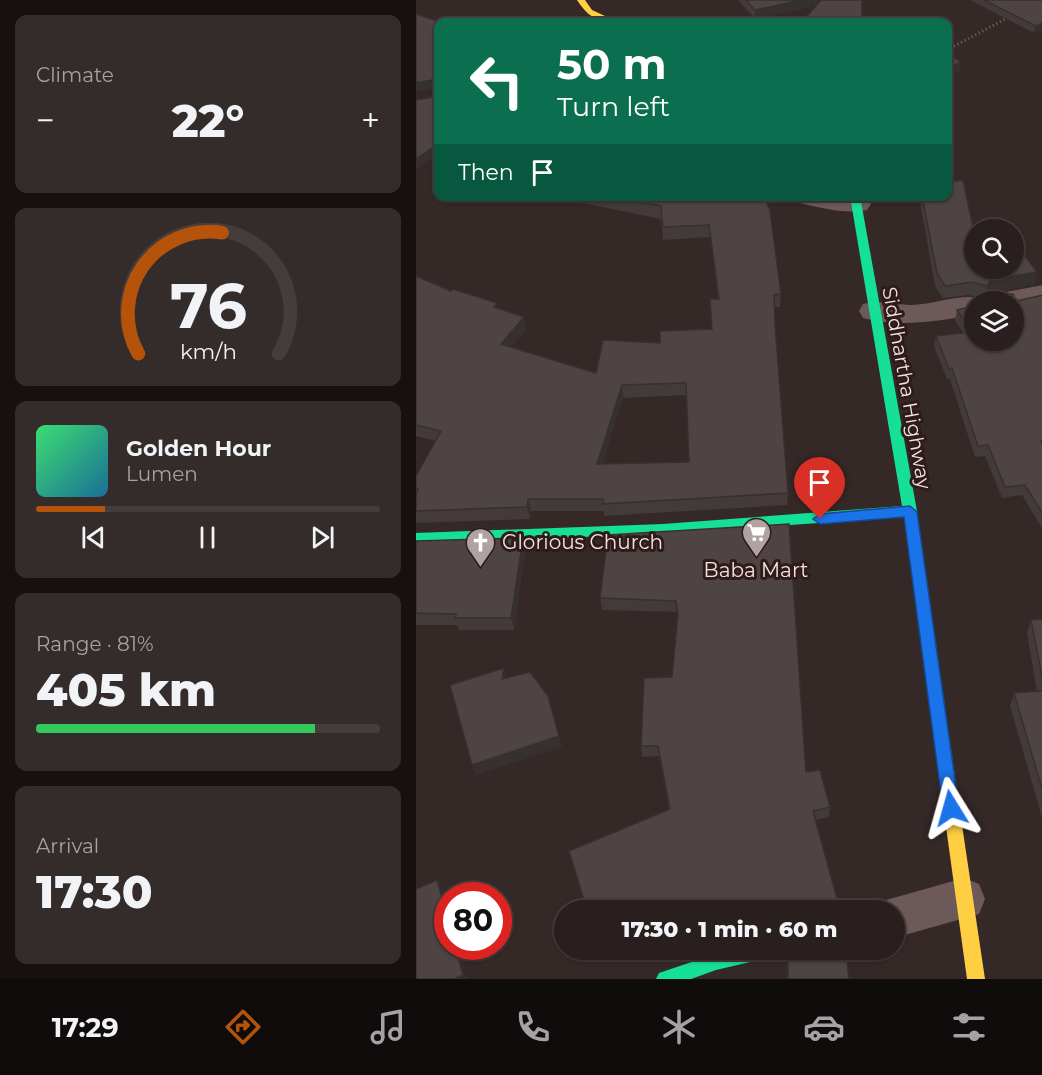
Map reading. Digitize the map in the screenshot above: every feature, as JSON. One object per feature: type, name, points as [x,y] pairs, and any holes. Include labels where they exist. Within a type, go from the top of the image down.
[{"type":"main road","points":[[581,0],[589,12],[604,18]]},
{"type":"main road","name":"Siddhartha Highway","points":[[857,201],[873,311],[910,512],[976,979]]},
{"type":"main road","points":[[416,538],[524,537],[729,527],[910,512]]},
{"type":"main road","points":[[665,979],[720,960]]},
{"type":"street","points":[[1024,297],[1043,294]]},
{"type":"street","points":[[873,311],[914,315],[964,308]]},
{"type":"street","points":[[905,914],[964,899]]},
{"type":"path","points":[[952,47],[1016,13]]},
{"type":"building","points":[[746,0],[802,0],[755,10]]},
{"type":"building","points":[[821,0],[862,0],[862,18],[805,18]]},
{"type":"building","points":[[984,0],[1043,0],[1043,23],[1036,26]]},
{"type":"building","points":[[416,14],[434,20],[434,80],[416,83]]},
{"type":"building","points":[[952,57],[961,62],[952,66]]},
{"type":"building","points":[[434,97],[434,147],[416,159],[416,100]]},
{"type":"building","points":[[963,180],[971,219],[964,219],[964,279],[997,279],[991,280],[987,286],[972,282],[945,286],[937,273],[923,201],[952,201],[952,181]]},
{"type":"building","points":[[635,201],[766,201],[770,210],[781,294],[774,295],[775,324],[788,493],[603,504],[603,499],[528,499],[527,507],[416,511],[418,489],[416,489],[416,476],[441,431],[416,425],[416,276],[451,291],[453,289],[497,303],[494,307],[524,317],[501,344],[596,373],[603,340],[660,343],[660,331],[712,329],[710,299],[719,299],[709,225],[663,227],[661,206]],"holes":[[[686,383],[689,462],[597,464],[622,385]]]},
{"type":"building","points":[[1024,254],[1037,272],[1024,274]]},
{"type":"building","points":[[1043,295],[1043,441],[1041,441],[1043,445],[1043,514],[1025,485],[1005,487],[988,445],[978,446],[952,368],[949,369],[936,336],[964,333],[964,351],[1024,351],[1024,299]]},
{"type":"building","points":[[964,308],[964,321],[957,310]]},
{"type":"building","points":[[789,524],[806,772],[820,770],[830,807],[813,811],[837,900],[584,900],[569,851],[670,809],[658,746],[641,746],[644,678],[672,677],[678,614],[676,601],[600,598],[608,535]]},
{"type":"building","points":[[523,538],[511,618],[455,618],[456,614],[416,613],[416,541]]},
{"type":"building","points":[[1043,619],[1043,682],[1031,620]]},
{"type":"building","points":[[504,668],[502,679],[530,672],[548,696],[559,736],[472,765],[450,685]]},
{"type":"building","points":[[1043,691],[1043,792],[1014,693]]},
{"type":"building","points":[[437,880],[438,882],[434,882],[434,960],[459,960],[463,975],[454,979],[416,979],[416,889]]},
{"type":"building","points":[[788,960],[847,960],[849,979],[788,979]]},
{"type":"traffic: fast","points":[[856,201],[910,511],[951,805]]},
{"type":"traffic: fast","points":[[416,538],[663,529],[910,511]]},
{"type":"traffic: fast","points":[[665,979],[720,960]]},
{"type":"traffic: slow","points":[[581,0],[589,12],[604,18]]},
{"type":"traffic: slow","points":[[951,805],[976,979]]},
{"type":"place","name":"Baba Mart","points":[[756,558]]},
{"type":"place","name":"Glorious Church","points":[[481,568]]},
{"type":"route","points":[[820,519],[910,512],[951,808]]}]
